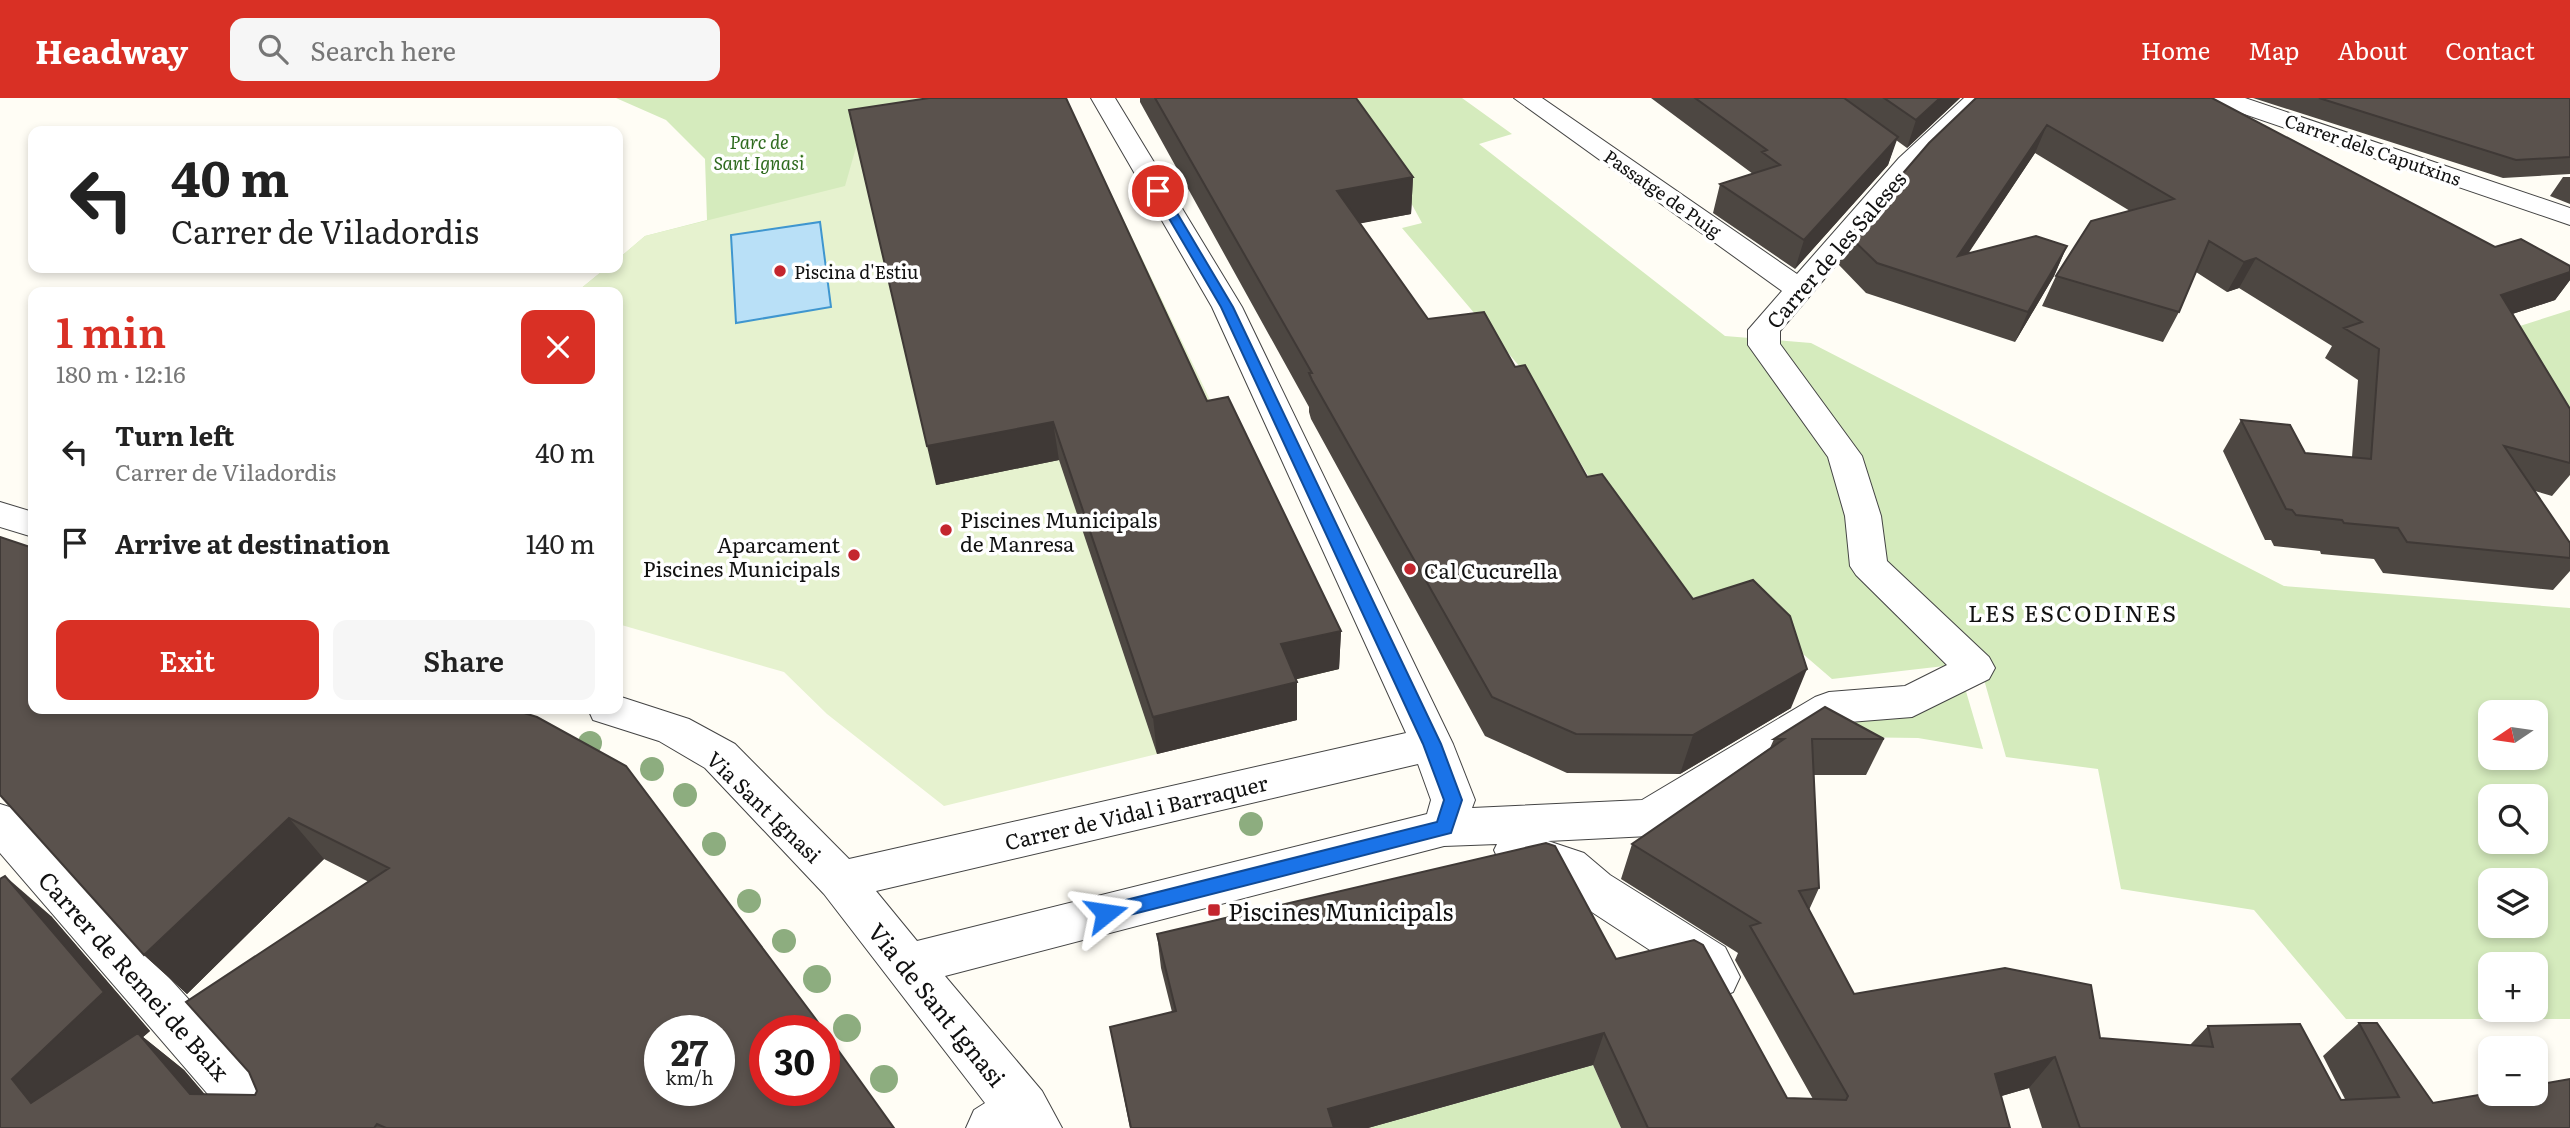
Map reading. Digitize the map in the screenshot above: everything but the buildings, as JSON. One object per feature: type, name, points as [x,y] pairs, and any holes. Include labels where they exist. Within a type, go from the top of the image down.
[{"type":"street","points":[[1103,98],[1227,307],[1432,744],[1453,800],[1444,828]]},
{"type":"street","name":"Passatge de Puig","points":[[1526,98],[1800,290]]},
{"type":"street","name":"Carrer de les Saleses","points":[[1444,828],[1649,818],[1829,708],[1912,701],[1975,668],[1869,566],[1863,516],[1845,456],[1764,345],[1763,330],[1800,290],[1898,157],[1979,98]]},
{"type":"street","name":"Carrer dels Caputxins","points":[[2221,98],[2570,217]]},
{"type":"street","name":"Carrer dels Caputxins","points":[[2486,187],[2558,186]]},
{"type":"street","points":[[0,514],[28,523]]},
{"type":"street","name":"Via Sant Ignasi","points":[[623,714],[674,730],[720,756],[840,880]]},
{"type":"street","name":"Carrer de Vidal i Barraquer","points":[[840,880],[1432,744]]},
{"type":"street","name":"Carrer de Remei de Baix","points":[[0,822],[271,1128]]},
{"type":"street","points":[[906,965],[1444,828],[1568,866],[1594,888],[1708,962],[1734,1010]]},
{"type":"street","name":"Via de Sant Ignasi","points":[[840,880],[906,965],[1017,1122]]},
{"type":"green space","name":"Parc de Sant Ignasi","points":[[616,98],[1066,98],[886,270],[623,371],[623,287],[583,287],[600,273],[623,273],[623,255],[645,236],[707,220],[705,159],[666,120]]},
{"type":"green space","points":[[1354,98],[1462,98],[1512,134],[1479,144],[1725,336],[1811,343],[2284,586],[2570,608],[2570,1019],[2548,1019],[2548,952],[2478,952],[2478,1019],[2346,1019],[2254,910],[2121,889],[2098,769],[2006,757],[1979,662],[1832,679],[1731,592],[1663,602],[1532,381],[1402,228],[1422,223]]},
{"type":"green space","name":"Piscines Municipals de Manresa","points":[[1072,112],[1339,669],[1282,683],[1157,754],[944,806],[827,714],[784,672],[623,625],[623,287],[583,287],[600,273],[623,273],[623,255],[645,236],[845,186],[857,144]]},
{"type":"green space","points":[[2570,310],[2570,424],[2501,332]]},
{"type":"green space","points":[[1965,688],[1983,749],[1918,738],[1846,737],[1837,713]]},
{"type":"green space","points":[[1593,1065],[1621,1128],[1368,1128]]},
{"type":"water","name":"Piscina d'Estiu","points":[[820,222],[831,307],[736,323],[731,235]]},
{"type":"place","name":"Piscina d'Estiu","points":[[780,271]]},
{"type":"place","name":"Piscines Municipals de Manresa","points":[[946,530]]},
{"type":"place","name":"Aparcament Piscines Municipals","points":[[854,555]]},
{"type":"place","name":"Cal Cucurella","points":[[1410,569]]},
{"type":"place","name":"Piscines Municipals","points":[[1214,910]]},
{"type":"district","name":"LES ESCODINES","points":[[2073,612]]},
{"type":"route","points":[[1106,913],[1444,828],[1453,800],[1432,744],[1227,307],[1158,191]]}]
